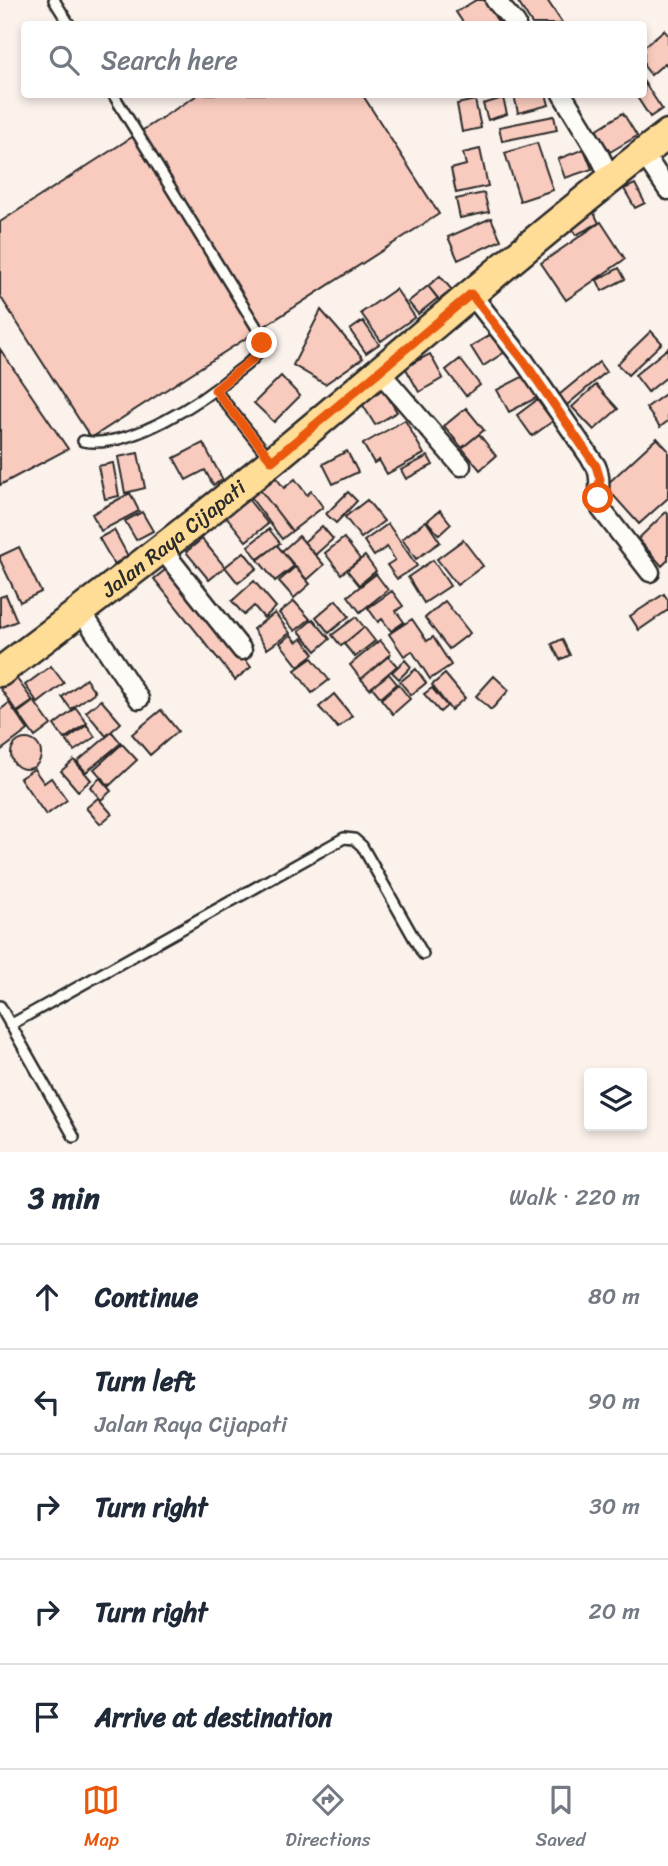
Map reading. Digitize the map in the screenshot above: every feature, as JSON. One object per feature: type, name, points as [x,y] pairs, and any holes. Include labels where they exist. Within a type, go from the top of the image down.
[{"type":"main road","name":"Jalan Raya Cijapati","points":[[0,672],[272,461],[668,134]]},
{"type":"street","points":[[495,0],[513,21]]},
{"type":"street","points":[[564,98],[611,179]]},
{"type":"street","points":[[643,153],[668,190]]},
{"type":"street","points":[[471,294],[524,361],[596,466],[600,479],[598,498],[601,509],[650,572]]},
{"type":"street","points":[[379,371],[461,466]]},
{"type":"street","points":[[162,548],[242,650]]},
{"type":"street","points":[[81,611],[139,699]]},
{"type":"lane","points":[[54,0],[67,21]]},
{"type":"lane","points":[[83,441],[96,443],[121,438],[161,423],[215,390],[254,358],[262,343],[260,333],[115,98]]},
{"type":"lane","points":[[215,390],[272,461]]},
{"type":"lane","points":[[10,1025],[344,838],[354,839],[362,846],[423,954]]},
{"type":"lane","points":[[0,1006],[74,1137]]},
{"type":"building","points":[[476,0],[485,0],[497,21],[462,21],[456,12]]},
{"type":"building","points":[[547,0],[561,21],[530,21],[518,2]]},
{"type":"building","points":[[664,30],[668,35],[668,67],[665,63],[651,75],[647,70],[647,44]]},
{"type":"building","points":[[647,86],[662,109],[650,117],[638,98],[647,98]]},
{"type":"building","points":[[193,98],[365,98],[439,214],[91,438],[0,296],[0,222]]},
{"type":"building","points":[[503,98],[507,114],[488,120],[483,104]]},
{"type":"building","points":[[515,98],[547,98],[549,105],[518,113]]},
{"type":"building","points":[[475,100],[481,128],[462,132],[457,104]]},
{"type":"building","points":[[623,113],[637,136],[610,152],[596,130]]},
{"type":"building","points":[[554,116],[557,130],[502,141],[499,127]]},
{"type":"building","points":[[537,143],[553,190],[520,201],[505,153]]},
{"type":"building","points":[[480,149],[488,186],[456,193],[451,169],[466,165],[463,153]]},
{"type":"building","points":[[584,149],[592,169],[565,178],[558,159]]},
{"type":"building","points":[[635,184],[645,203],[635,208],[624,189]]},
{"type":"building","points":[[484,193],[489,212],[460,218],[456,199]]},
{"type":"building","points":[[592,209],[599,223],[576,235],[569,222]]},
{"type":"building","points":[[491,218],[501,240],[458,260],[448,237]]},
{"type":"building","points":[[601,222],[625,259],[566,300],[541,263]]},
{"type":"building","points":[[619,268],[625,279],[602,291],[597,280]]},
{"type":"building","points":[[440,276],[452,290],[439,300],[428,286]]},
{"type":"building","points":[[428,286],[438,298],[418,314],[408,302]]},
{"type":"building","points":[[396,289],[415,317],[381,341],[361,313]]},
{"type":"building","points":[[321,310],[363,358],[325,384],[293,365]]},
{"type":"building","points":[[363,321],[379,344],[366,353],[350,330]]},
{"type":"building","points":[[651,331],[662,343],[628,375],[617,364]]},
{"type":"building","points":[[493,333],[505,352],[483,366],[471,347]]},
{"type":"building","points":[[668,348],[668,376],[648,392],[635,375]]},
{"type":"building","points":[[0,349],[68,449],[0,485]]},
{"type":"building","points":[[430,354],[443,378],[419,392],[405,367]]},
{"type":"building","points":[[460,359],[480,385],[466,396],[446,370]]},
{"type":"building","points":[[599,362],[606,372],[567,405],[559,395]]},
{"type":"building","points":[[526,375],[538,397],[509,412],[497,390]]},
{"type":"building","points":[[281,376],[300,396],[274,422],[254,403]]},
{"type":"building","points":[[596,385],[618,409],[594,430],[572,407]]},
{"type":"building","points":[[383,389],[397,412],[375,425],[361,402]]},
{"type":"building","points":[[668,392],[668,421],[660,427],[646,408]]},
{"type":"building","points":[[537,400],[553,421],[532,436],[517,415]]},
{"type":"building","points":[[466,408],[484,430],[462,448],[444,426]]},
{"type":"building","points":[[405,420],[424,454],[387,474],[379,460],[374,463],[363,444]]},
{"type":"building","points":[[479,434],[496,456],[480,470],[462,448]]},
{"type":"building","points":[[657,438],[668,450],[668,498],[639,524],[605,486]]},
{"type":"building","points":[[203,443],[223,480],[213,485],[205,470],[186,480],[174,458]]},
{"type":"building","points":[[347,451],[358,472],[333,484],[323,464]]},
{"type":"building","points":[[138,453],[145,488],[125,493],[118,457]]},
{"type":"building","points":[[428,456],[433,465],[406,479],[401,470]]},
{"type":"building","points":[[113,463],[119,496],[105,499],[98,466]]},
{"type":"building","points":[[274,475],[284,488],[295,479],[307,495],[311,491],[323,507],[292,531],[258,487]]},
{"type":"building","points":[[258,487],[292,531],[282,539],[248,494]]},
{"type":"building","points":[[348,492],[357,501],[336,523],[326,514]]},
{"type":"building","points":[[130,493],[139,511],[101,531],[92,514]]},
{"type":"building","points":[[248,499],[268,524],[246,541],[226,516]]},
{"type":"building","points":[[367,500],[384,521],[361,538],[345,517]]},
{"type":"building","points":[[440,510],[451,524],[439,535],[427,521]]},
{"type":"building","points":[[142,512],[153,531],[136,540],[125,521]]},
{"type":"building","points":[[666,512],[668,560],[662,566],[638,539]]},
{"type":"building","points":[[426,521],[440,542],[416,559],[402,539]]},
{"type":"building","points":[[388,524],[417,566],[397,579],[387,565],[395,560],[387,547],[374,556],[364,541]]},
{"type":"building","points":[[322,526],[333,539],[315,555],[304,542]]},
{"type":"building","points":[[269,529],[280,543],[258,559],[248,546]]},
{"type":"building","points":[[114,530],[128,556],[114,564],[99,538]]},
{"type":"building","points":[[299,536],[324,565],[307,580],[282,551]]},
{"type":"building","points":[[344,538],[360,559],[341,574],[325,553]]},
{"type":"building","points":[[202,539],[225,567],[209,580],[186,552]]},
{"type":"building","points":[[463,540],[483,566],[457,585],[437,559]]},
{"type":"building","points":[[277,545],[294,566],[275,581],[258,560]]},
{"type":"building","points":[[19,547],[41,592],[20,602],[0,560],[0,556]]},
{"type":"building","points":[[244,552],[257,568],[238,583],[225,567]]},
{"type":"building","points":[[365,556],[376,571],[359,585],[347,570]]},
{"type":"building","points":[[433,560],[450,586],[424,603],[408,577]]},
{"type":"building","points":[[171,565],[251,667],[235,680],[154,579]]},
{"type":"building","points":[[295,567],[310,584],[294,598],[279,581]]},
{"type":"building","points":[[376,574],[388,590],[360,612],[348,596]]},
{"type":"building","points":[[254,581],[276,607],[264,618],[254,606],[244,615],[232,601]]},
{"type":"building","points":[[392,591],[403,606],[396,611],[404,622],[391,631],[382,619],[378,622],[368,608]]},
{"type":"building","points":[[664,594],[668,600],[668,610],[639,630],[630,616]]},
{"type":"building","points":[[6,595],[17,621],[0,628],[0,597]]},
{"type":"building","points":[[336,600],[349,616],[329,633],[316,617]]},
{"type":"building","points":[[294,601],[310,619],[295,631],[279,613]]},
{"type":"building","points":[[445,601],[470,633],[449,649],[425,618]]},
{"type":"building","points":[[275,613],[290,633],[267,649],[253,629]]},
{"type":"building","points":[[356,617],[364,627],[341,646],[332,635]]},
{"type":"building","points":[[313,619],[330,639],[316,651],[299,631]]},
{"type":"building","points":[[412,619],[427,641],[433,637],[451,665],[430,679],[412,651],[404,656],[389,634]]},
{"type":"building","points":[[364,627],[375,641],[355,657],[344,644]]},
{"type":"building","points":[[291,635],[297,642],[302,638],[314,654],[298,666],[280,643]]},
{"type":"building","points":[[562,639],[570,655],[560,660],[552,644]]},
{"type":"building","points":[[380,640],[391,654],[361,679],[350,665]]},
{"type":"building","points":[[388,656],[397,666],[370,689],[361,679]]},
{"type":"building","points":[[312,658],[329,680],[312,693],[295,670]]},
{"type":"building","points":[[405,660],[411,667],[399,679],[392,672]]},
{"type":"building","points":[[51,666],[64,683],[38,703],[25,685]]},
{"type":"building","points":[[416,669],[426,683],[411,695],[400,682]]},
{"type":"building","points":[[389,674],[397,684],[381,698],[372,687]]},
{"type":"building","points":[[445,674],[465,698],[451,710],[432,685]]},
{"type":"building","points":[[14,675],[33,701],[17,712],[0,688],[0,685]]},
{"type":"building","points":[[494,676],[509,690],[491,710],[476,696]]},
{"type":"building","points":[[86,679],[95,692],[71,709],[62,697]]},
{"type":"building","points":[[398,684],[410,699],[393,714],[381,699]]},
{"type":"building","points":[[432,688],[447,706],[440,712],[424,694]]},
{"type":"building","points":[[334,694],[352,716],[338,728],[319,707]]},
{"type":"building","points":[[101,700],[121,723],[106,736],[86,712]]},
{"type":"building","points":[[34,701],[51,725],[35,737],[18,713]]},
{"type":"building","points":[[9,703],[28,730],[0,751],[0,710]]},
{"type":"building","points":[[76,708],[87,723],[64,739],[54,725]]},
{"type":"building","points":[[161,710],[178,731],[150,755],[132,734]]},
{"type":"building","points":[[87,725],[95,737],[74,751],[66,740]]},
{"type":"building","points":[[112,732],[121,743],[86,772],[77,762]]},
{"type":"building","points":[[26,739],[37,743],[41,754],[37,765],[26,769],[15,765],[11,754],[15,743]]},
{"type":"building","points":[[122,744],[137,760],[109,786],[94,769]]},
{"type":"building","points":[[74,760],[91,780],[78,791],[61,771]]},
{"type":"building","points":[[34,769],[44,783],[51,778],[67,800],[46,815],[20,778]]},
{"type":"building","points":[[100,778],[111,791],[101,800],[90,787]]},
{"type":"building","points":[[98,798],[112,814],[100,824],[86,808]]},
{"type":"route","points":[[262,343],[254,358],[215,390],[272,461],[471,294],[524,361],[596,466],[600,479],[598,498]]}]
